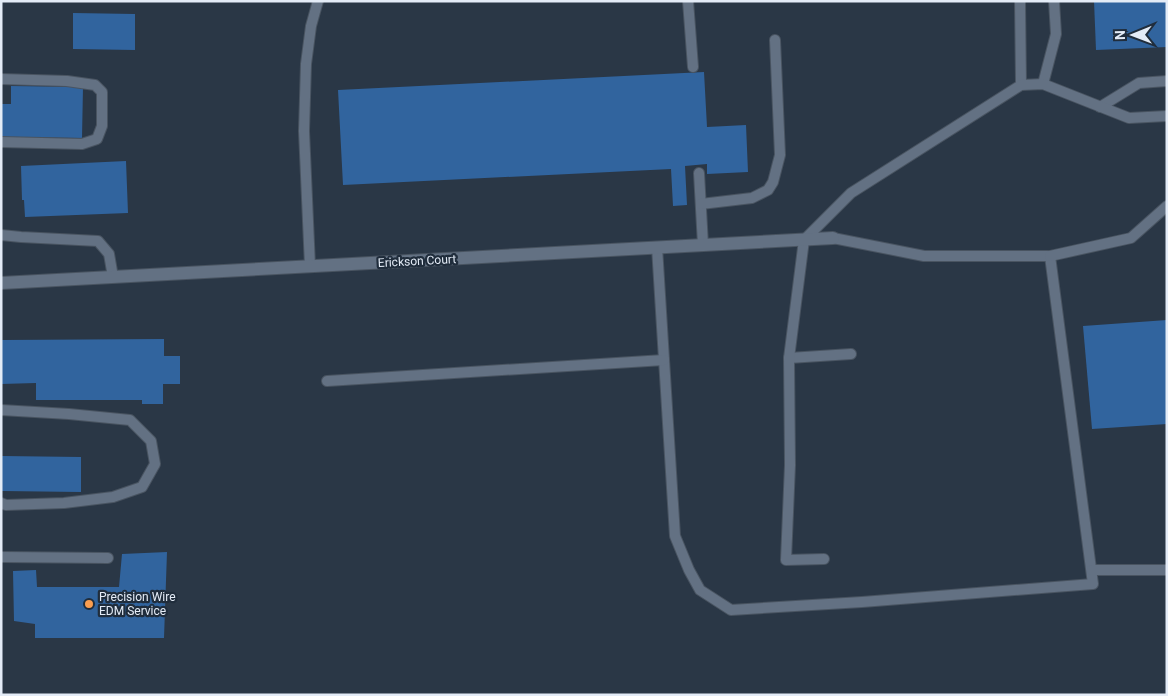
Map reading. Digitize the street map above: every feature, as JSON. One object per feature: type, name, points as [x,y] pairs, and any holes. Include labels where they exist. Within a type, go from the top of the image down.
[{"type":"street","name":"Erickson Court","points":[[1,283],[833,238]]},
{"type":"lane","points":[[310,266],[304,122],[306,64],[311,26],[318,1]]},
{"type":"lane","points":[[688,1],[693,67]]},
{"type":"lane","points":[[1020,1],[1020,85]]},
{"type":"lane","points":[[1043,84],[1056,34],[1054,1]]},
{"type":"lane","points":[[701,204],[752,198],[768,190],[773,182],[780,155],[775,40]]},
{"type":"lane","points":[[1,79],[67,81],[95,85],[102,92],[102,126],[97,139],[82,144],[1,142]]},
{"type":"lane","points":[[1100,107],[1139,83],[1167,81]]},
{"type":"lane","points":[[824,559],[786,560],[790,465],[789,358],[804,240],[851,193],[1020,85],[1043,84],[1129,118],[1167,116]]},
{"type":"lane","points":[[699,173],[703,245]]},
{"type":"lane","points":[[833,238],[924,256],[1050,256],[1131,238],[1167,206]]},
{"type":"lane","points":[[1,234],[21,237],[98,241],[109,254],[114,277]]},
{"type":"lane","points":[[657,248],[675,536],[689,570],[700,590],[731,610],[1093,584],[1050,256]]},
{"type":"lane","points":[[789,358],[851,354]]},
{"type":"lane","points":[[327,382],[664,360]]},
{"type":"lane","points":[[1,410],[130,420],[152,441],[155,464],[142,487],[113,498],[64,503],[1,503]]},
{"type":"lane","points":[[1,557],[108,558]]},
{"type":"lane","points":[[1092,570],[1167,570]]},
{"type":"building","points":[[1094,1],[1167,1],[1167,47],[1096,50]]},
{"type":"building","points":[[73,13],[135,14],[135,50],[73,49]]},
{"type":"building","points":[[704,72],[707,127],[746,125],[748,172],[707,174],[707,164],[685,166],[687,205],[673,206],[671,169],[343,185],[338,90]]},
{"type":"building","points":[[11,86],[83,87],[82,138],[1,137],[2,104],[11,104]]},
{"type":"building","points":[[126,161],[128,213],[25,217],[24,200],[22,200],[21,166]]},
{"type":"building","points":[[1167,320],[1167,424],[1092,429],[1083,326]]},
{"type":"building","points":[[164,339],[164,356],[180,356],[180,384],[163,384],[163,404],[142,404],[142,400],[36,400],[36,383],[1,384],[1,340]]},
{"type":"building","points":[[2,456],[81,457],[81,492],[2,491]]},
{"type":"building","name":"Precision Wire EDM Service","points":[[167,552],[164,638],[35,638],[35,624],[14,621],[13,571],[36,570],[37,587],[119,587],[122,554]]},
{"type":"place","name":"Precision Wire EDM Service","points":[[89,604]]}]
